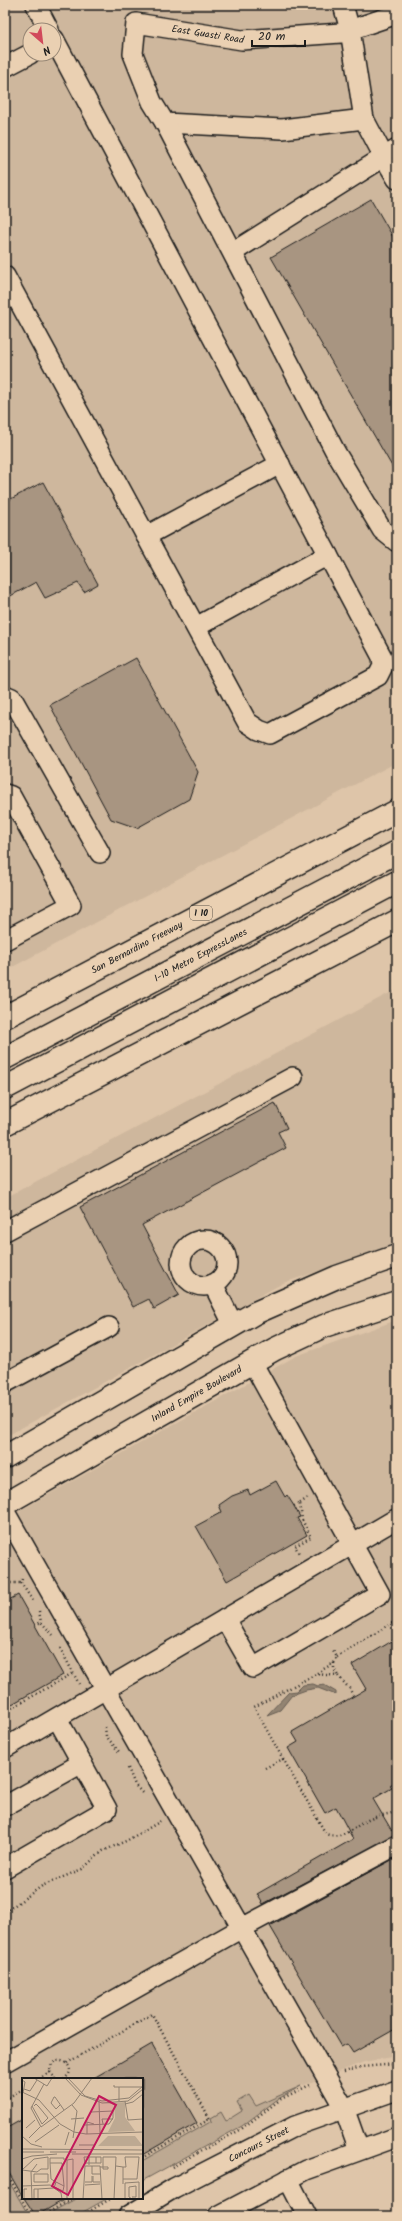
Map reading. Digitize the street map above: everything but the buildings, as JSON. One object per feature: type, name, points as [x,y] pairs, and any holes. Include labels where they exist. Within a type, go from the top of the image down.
[{"type":"main road","name":"San Bernardino Freeway","points":[[5,1017],[397,811]]},
{"type":"main road","name":"I-10 Metro ExpressLanes","points":[[5,1058],[397,852]]},
{"type":"main road","points":[[5,1088],[397,882]]},
{"type":"main road","points":[[5,1124],[397,921]]},
{"type":"main road","points":[[5,1457],[233,1324],[338,1277],[397,1256]]},
{"type":"main road","name":"Inland Empire Boulevard","points":[[5,1504],[275,1349],[324,1326],[397,1302]]},
{"type":"street","points":[[36,5],[45,22]]},
{"type":"street","points":[[343,5],[350,30],[364,119],[390,153],[397,179]]},
{"type":"street","name":"East Guasti Road","points":[[165,123],[152,102],[133,54],[136,23],[242,40],[341,33],[397,14]]},
{"type":"street","points":[[5,276],[247,722],[259,730],[270,734],[378,676],[383,666],[382,657],[62,55]]},
{"type":"street","points":[[5,67],[22,58]]},
{"type":"street","points":[[165,123],[282,129],[364,119]]},
{"type":"street","points":[[165,123],[335,451],[382,530],[397,542]]},
{"type":"street","points":[[233,252],[390,153]]},
{"type":"street","points":[[146,536],[280,464]]},
{"type":"street","points":[[196,627],[328,555]]},
{"type":"street","points":[[5,695],[12,698],[100,853]]},
{"type":"street","points":[[5,794],[11,796],[71,905],[5,940]]},
{"type":"street","points":[[5,1231],[293,1077]]},
{"type":"street","points":[[213,1284],[233,1324]]},
{"type":"street","points":[[5,1383],[108,1327]]},
{"type":"street","points":[[225,1619],[254,1668],[380,1594],[351,1545],[252,1362]]},
{"type":"street","points":[[5,1512],[328,2078],[344,2108],[359,2150]]},
{"type":"street","points":[[5,1748],[396,1519]]},
{"type":"street","points":[[5,1868],[107,1809],[57,1718]]},
{"type":"street","points":[[5,1806],[82,1763]]},
{"type":"street","points":[[5,2062],[242,1928],[397,1845]]},
{"type":"street","name":"Concours Street","points":[[128,2216],[174,2188],[295,2126],[397,2090]]},
{"type":"street","points":[[218,2216],[306,2170],[397,2137]]},
{"type":"street","points":[[288,2179],[307,2216]]},
{"type":"path","points":[[294,1506],[300,1503],[302,1520],[311,1537],[295,1546],[303,1561]]},
{"type":"path","points":[[5,1578],[9,1583]]},
{"type":"path","points":[[9,1583],[21,1583]]},
{"type":"path","points":[[5,1593],[9,1583]]},
{"type":"path","points":[[354,1697],[334,1669],[334,1663],[337,1657],[397,1620]]},
{"type":"path","points":[[35,1625],[41,1622]]},
{"type":"path","points":[[333,1651],[337,1657]]},
{"type":"path","points":[[334,1663],[254,1707],[326,1834],[337,1836],[372,1818],[389,1815],[397,1811]]},
{"type":"path","points":[[5,1712],[73,1673]]},
{"type":"path","points":[[316,1674],[338,1676]]},
{"type":"path","points":[[265,1768],[283,1758]]},
{"type":"path","points":[[67,2063],[152,2014],[210,2119],[143,2157]]},
{"type":"path","points":[[41,2078],[50,2072],[51,2066],[55,2062],[61,2060],[67,2063],[70,2072],[65,2078]]},
{"type":"path","points":[[169,2168],[240,2130],[281,2099],[300,2089],[361,2067],[397,2064]]},
{"type":"path","points":[[50,2072],[55,2078]]},
{"type":"path","points":[[5,2099],[22,2089]]},
{"type":"path","points":[[5,2170],[31,2216]]},
{"type":"path","points":[[42,2216],[71,2199]]},
{"type":"path","points":[[80,2216],[110,2199]]},
{"type":"shaded area","points":[[5,5],[397,5],[397,762],[5,971]]},
{"type":"shaded area","points":[[397,989],[397,1245],[283,1283],[5,1437],[5,1198]]},
{"type":"shaded area","points":[[397,1320],[397,2056],[364,2062],[301,2086],[278,2099],[238,2128],[143,2179],[143,2078],[22,2078],[22,2199],[106,2199],[90,2206],[77,2216],[21,2216],[5,2190],[5,1519],[296,1356]]},
{"type":"shaded area","points":[[313,1684],[318,1686],[324,1685],[336,1692],[336,1695],[318,1688],[306,1690],[292,1695],[280,1710],[267,1715],[289,1692],[297,1691],[303,1685]]},
{"type":"shaded area","points":[[301,2086],[278,2099],[242,2126],[143,2180],[143,2160],[212,2121],[211,2118],[221,2112],[226,2121],[242,2111],[237,2102],[249,2095],[256,2106]]},
{"type":"shaded area","points":[[5,2175],[29,2216],[5,2216]]},
{"type":"shaded area","points":[[75,2199],[106,2199],[76,2216],[45,2216]]}]
